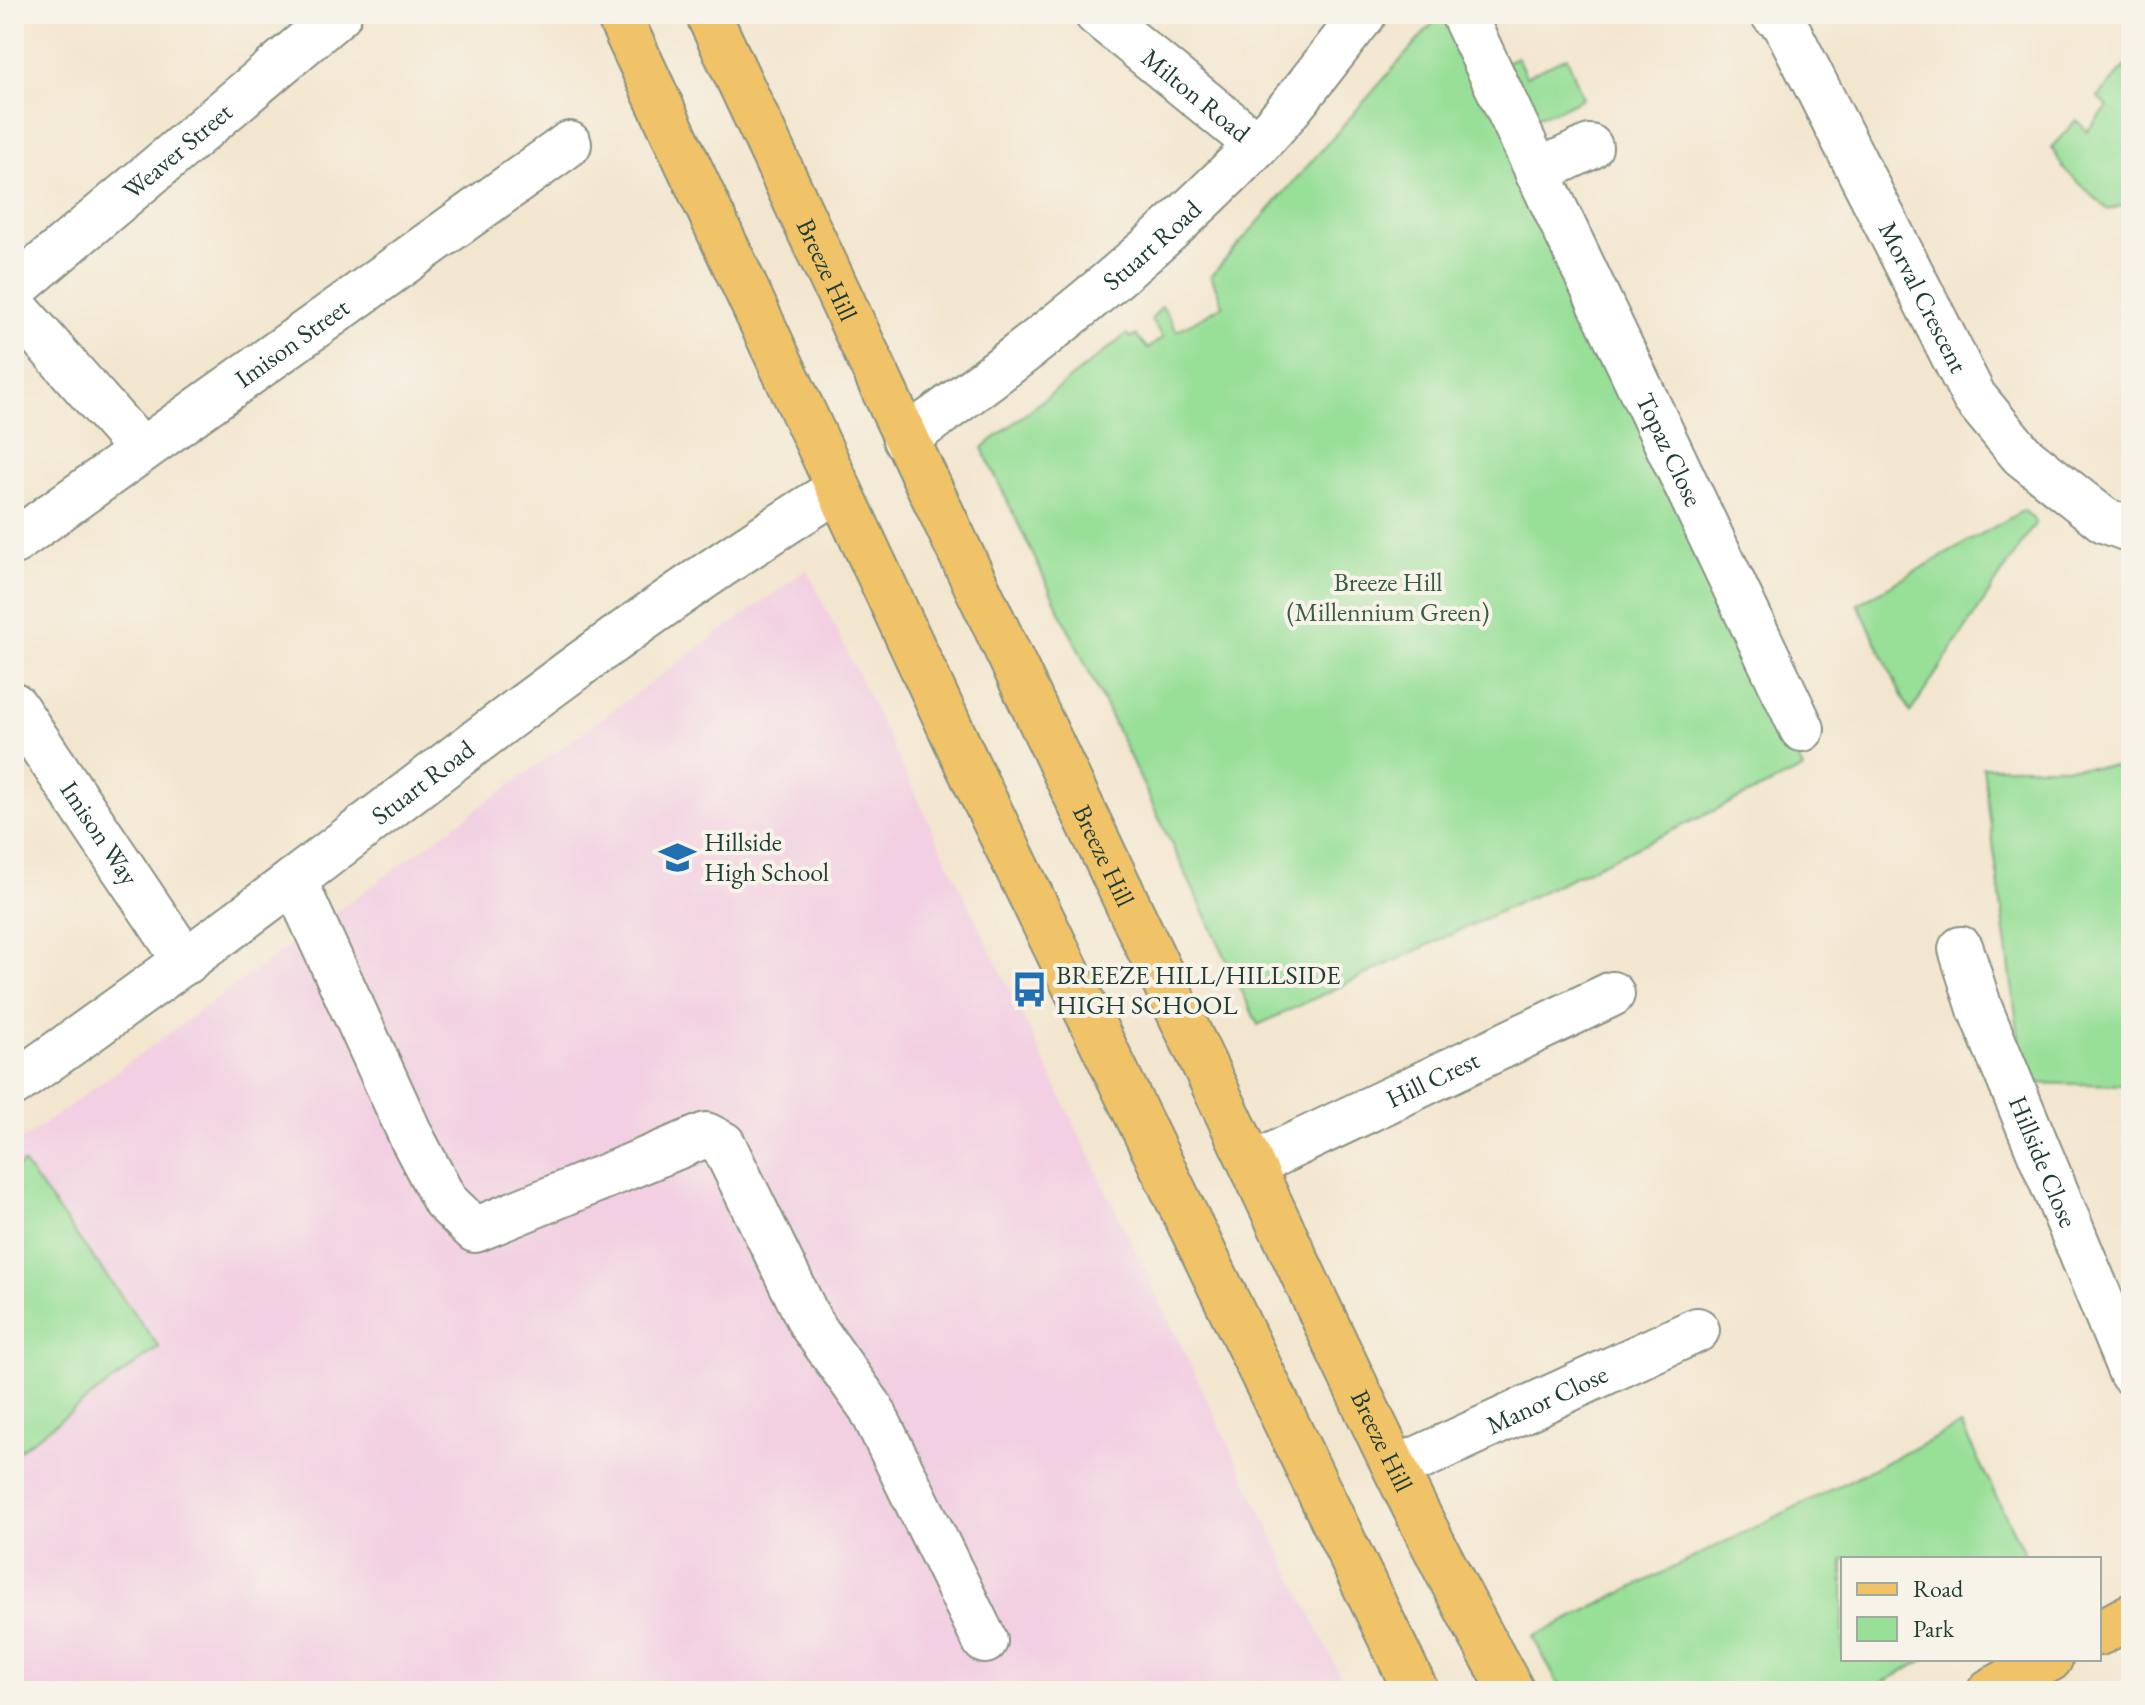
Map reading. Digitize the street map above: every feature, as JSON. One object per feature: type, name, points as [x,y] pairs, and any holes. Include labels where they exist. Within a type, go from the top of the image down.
[{"type":"main road","points":[[618,14],[837,490],[1416,1691]]},
{"type":"main road","name":"Breeze Hill","points":[[708,14],[905,439],[1252,1165],[1398,1468],[1512,1691]]},
{"type":"main road","points":[[2101,1632],[2131,1616]]},
{"type":"main road","points":[[1990,1691],[2046,1661]]},
{"type":"street","name":"Weaver Street","points":[[14,289],[339,14]]},
{"type":"street","name":"Milton Road","points":[[1097,14],[1257,145]]},
{"type":"street","name":"Stuart Road","points":[[905,439],[1010,364],[1160,238],[1257,145],[1364,14]]},
{"type":"street","name":"Topaz Close","points":[[1463,14],[1802,729]]},
{"type":"street","name":"Morval Crescent","points":[[1782,17],[1974,397],[2022,455],[2104,520],[2131,530]]},
{"type":"street","name":"Imison Street","points":[[14,542],[569,144]]},
{"type":"street","points":[[1537,172],[1590,147]]},
{"type":"street","points":[[14,306],[141,450]]},
{"type":"street","name":"Stuart Road","points":[[14,1084],[186,962],[539,694],[753,542],[837,490]]},
{"type":"street","name":"Imison Way","points":[[14,705],[186,962]]},
{"type":"street","points":[[294,880],[412,1138],[445,1201],[475,1230],[706,1135],[723,1144],[811,1324],[871,1408],[985,1641]]},
{"type":"street","name":"Hillside Close","points":[[1961,949],[1980,1009],[2131,1373]]},
{"type":"street","name":"Hill Crest","points":[[1252,1165],[1612,994]]},
{"type":"street","name":"Manor Close","points":[[1398,1468],[1697,1330]]},
{"type":"shaded area","name":"Hillside High School","points":[[807,569],[1340,1675],[1342,1691],[14,1691],[14,1146]]},
{"type":"green space","name":"Breeze Hill (Millennium Green)","points":[[1441,14],[1454,14],[1713,583],[1803,769],[1258,1025],[982,448],[1127,334],[1131,338],[1136,335],[1148,349],[1163,337],[1151,320],[1162,306],[1177,331],[1223,305],[1211,276]]},
{"type":"green space","points":[[1517,57],[1526,76],[1567,57],[1583,98],[1554,112],[1527,118],[1501,64]]},
{"type":"green space","points":[[2131,59],[2131,203],[2108,210],[2063,168],[2052,147],[2076,120],[2087,131],[2108,107],[2098,98]]},
{"type":"green space","points":[[2024,510],[2036,522],[1910,713],[1858,604]]},
{"type":"green space","points":[[1983,767],[2131,767],[2131,1085],[2025,1083]]},
{"type":"green space","points":[[23,1163],[159,1347],[14,1454],[14,1170]]},
{"type":"green space","points":[[1961,1425],[2026,1557],[1841,1557],[1841,1661],[1922,1661],[1867,1691],[1580,1691],[1558,1684],[1533,1637]]},
{"type":"place","name":"Hillside High School","points":[[678,857]]},
{"type":"place","name":"BREEZE HILL/HILLSIDE HIGH SCHOOL","points":[[1030,990]]}]
